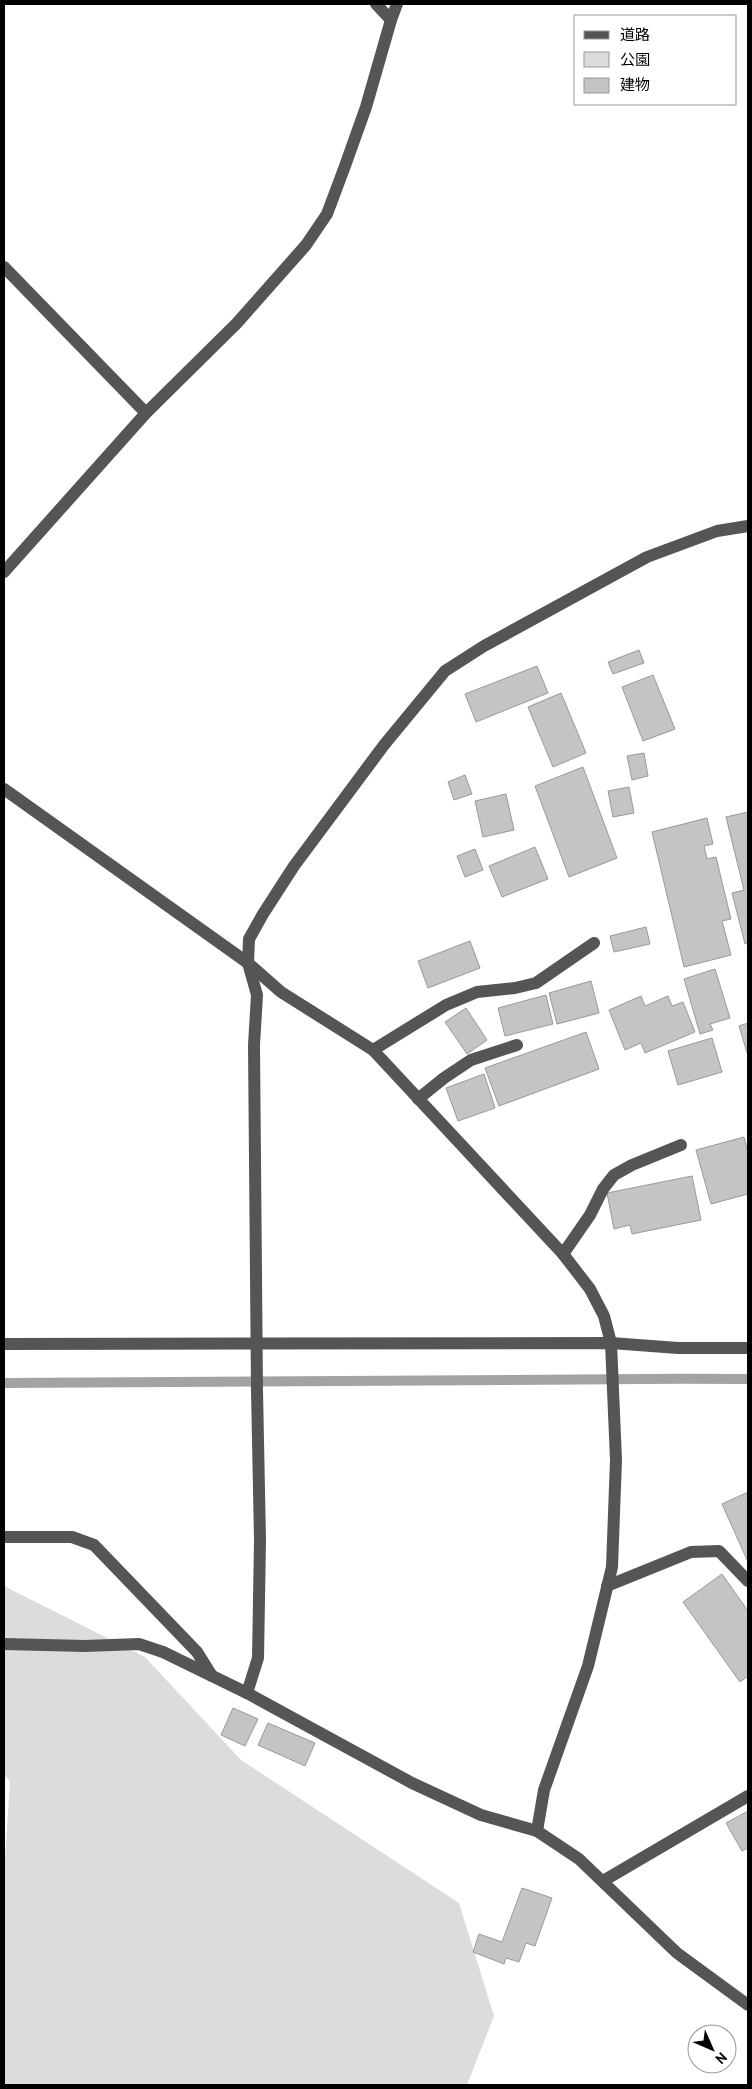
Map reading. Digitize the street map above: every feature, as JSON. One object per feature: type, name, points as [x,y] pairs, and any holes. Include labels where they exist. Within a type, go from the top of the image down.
[{"type":"street","points":[[376,4],[391,20]]},
{"type":"street","points":[[4,572],[146,413],[236,323],[306,245],[327,214],[366,108],[397,4]]},
{"type":"street","points":[[4,267],[146,413]]},
{"type":"street","points":[[247,1693],[258,1658],[260,1540],[256,1370],[254,1055],[257,995],[248,963],[249,940],[263,914],[294,866],[389,738],[445,671],[484,646],[647,557],[717,531],[748,526]]},
{"type":"street","points":[[4,789],[248,963],[281,992],[373,1050],[563,1254],[590,1289],[604,1316],[611,1343],[616,1469],[612,1567],[588,1666],[544,1790],[537,1831]]},
{"type":"street","points":[[373,1050],[446,1005],[477,992],[515,988],[536,983],[594,943]]},
{"type":"street","points":[[418,1099],[444,1078],[471,1060],[517,1045]]},
{"type":"street","points":[[563,1254],[590,1215],[603,1189],[614,1175],[632,1165],[681,1145]]},
{"type":"street","points":[[4,1344],[611,1343],[678,1348],[748,1348]]},
{"type":"street","points":[[4,1537],[72,1537],[94,1545],[197,1652],[212,1676]]},
{"type":"street","points":[[608,1586],[691,1552],[719,1551],[748,1581]]},
{"type":"street","points":[[4,1644],[85,1646],[139,1644],[163,1652],[247,1693],[412,1783],[481,1815],[537,1831],[579,1859],[677,1953],[748,2005]]},
{"type":"street","points":[[603,1881],[748,1796]]},
{"type":"green space","points":[[4,1586],[145,1657],[241,1760],[459,1903],[494,2016],[467,2085],[4,2085],[4,1874],[10,1781],[4,1775]]},
{"type":"building","points":[[639,650],[644,663],[613,674],[608,662]]},
{"type":"building","points":[[537,666],[548,693],[476,722],[465,694]]},
{"type":"building","points":[[653,675],[675,729],[643,741],[622,687]]},
{"type":"building","points":[[561,693],[586,753],[553,767],[528,707]]},
{"type":"building","points":[[644,753],[648,776],[632,780],[627,756]]},
{"type":"building","points":[[583,767],[617,858],[569,877],[535,786]]},
{"type":"building","points":[[465,775],[472,794],[454,800],[448,782]]},
{"type":"building","points":[[629,787],[634,813],[613,817],[608,791]]},
{"type":"building","points":[[506,794],[514,830],[483,837],[475,801]]},
{"type":"building","points":[[748,812],[748,943],[745,944],[732,893],[744,890],[726,817]]},
{"type":"building","points":[[707,818],[713,844],[704,846],[707,859],[716,857],[731,919],[722,921],[731,955],[684,967],[652,832]]},
{"type":"building","points":[[535,847],[548,879],[502,897],[489,866]]},
{"type":"building","points":[[475,849],[483,870],[465,877],[457,856]]},
{"type":"building","points":[[646,927],[650,944],[614,952],[610,936]]},
{"type":"building","points":[[470,941],[480,968],[428,988],[418,961]]},
{"type":"building","points":[[715,969],[730,1018],[710,1024],[713,1030],[700,1034],[684,979]]},
{"type":"building","points":[[591,981],[599,1013],[557,1024],[549,993]]},
{"type":"building","points":[[546,995],[553,1024],[505,1036],[498,1008]]},
{"type":"building","points":[[641,996],[645,1006],[668,996],[672,1006],[683,1002],[695,1032],[645,1053],[641,1043],[625,1050],[609,1010]]},
{"type":"building","points":[[466,1008],[487,1040],[467,1054],[445,1022]]},
{"type":"building","points":[[748,1023],[748,1056],[739,1026]]},
{"type":"building","points":[[586,1032],[599,1069],[499,1106],[485,1068]]},
{"type":"building","points":[[712,1038],[722,1072],[678,1085],[668,1051]]},
{"type":"building","points":[[484,1074],[495,1108],[458,1121],[446,1088]]},
{"type":"building","points":[[744,1137],[748,1153],[748,1194],[711,1204],[696,1150]]},
{"type":"building","points":[[692,1176],[701,1220],[632,1234],[630,1225],[614,1229],[607,1193]]},
{"type":"building","points":[[748,1492],[748,1562],[722,1504]]},
{"type":"building","points":[[722,1574],[748,1611],[748,1676],[740,1682],[683,1602]]},
{"type":"building","points":[[233,1708],[258,1719],[245,1746],[221,1735]]},
{"type":"building","points":[[268,1723],[315,1743],[305,1766],[258,1745]]},
{"type":"building","points":[[748,1811],[748,1848],[742,1851],[726,1823]]},
{"type":"building","points":[[522,1888],[552,1898],[535,1946],[526,1943],[519,1962],[506,1958],[504,1964],[473,1952],[479,1934],[502,1942]]},
{"type":"waterway","points":[[4,1383],[748,1379]]}]
